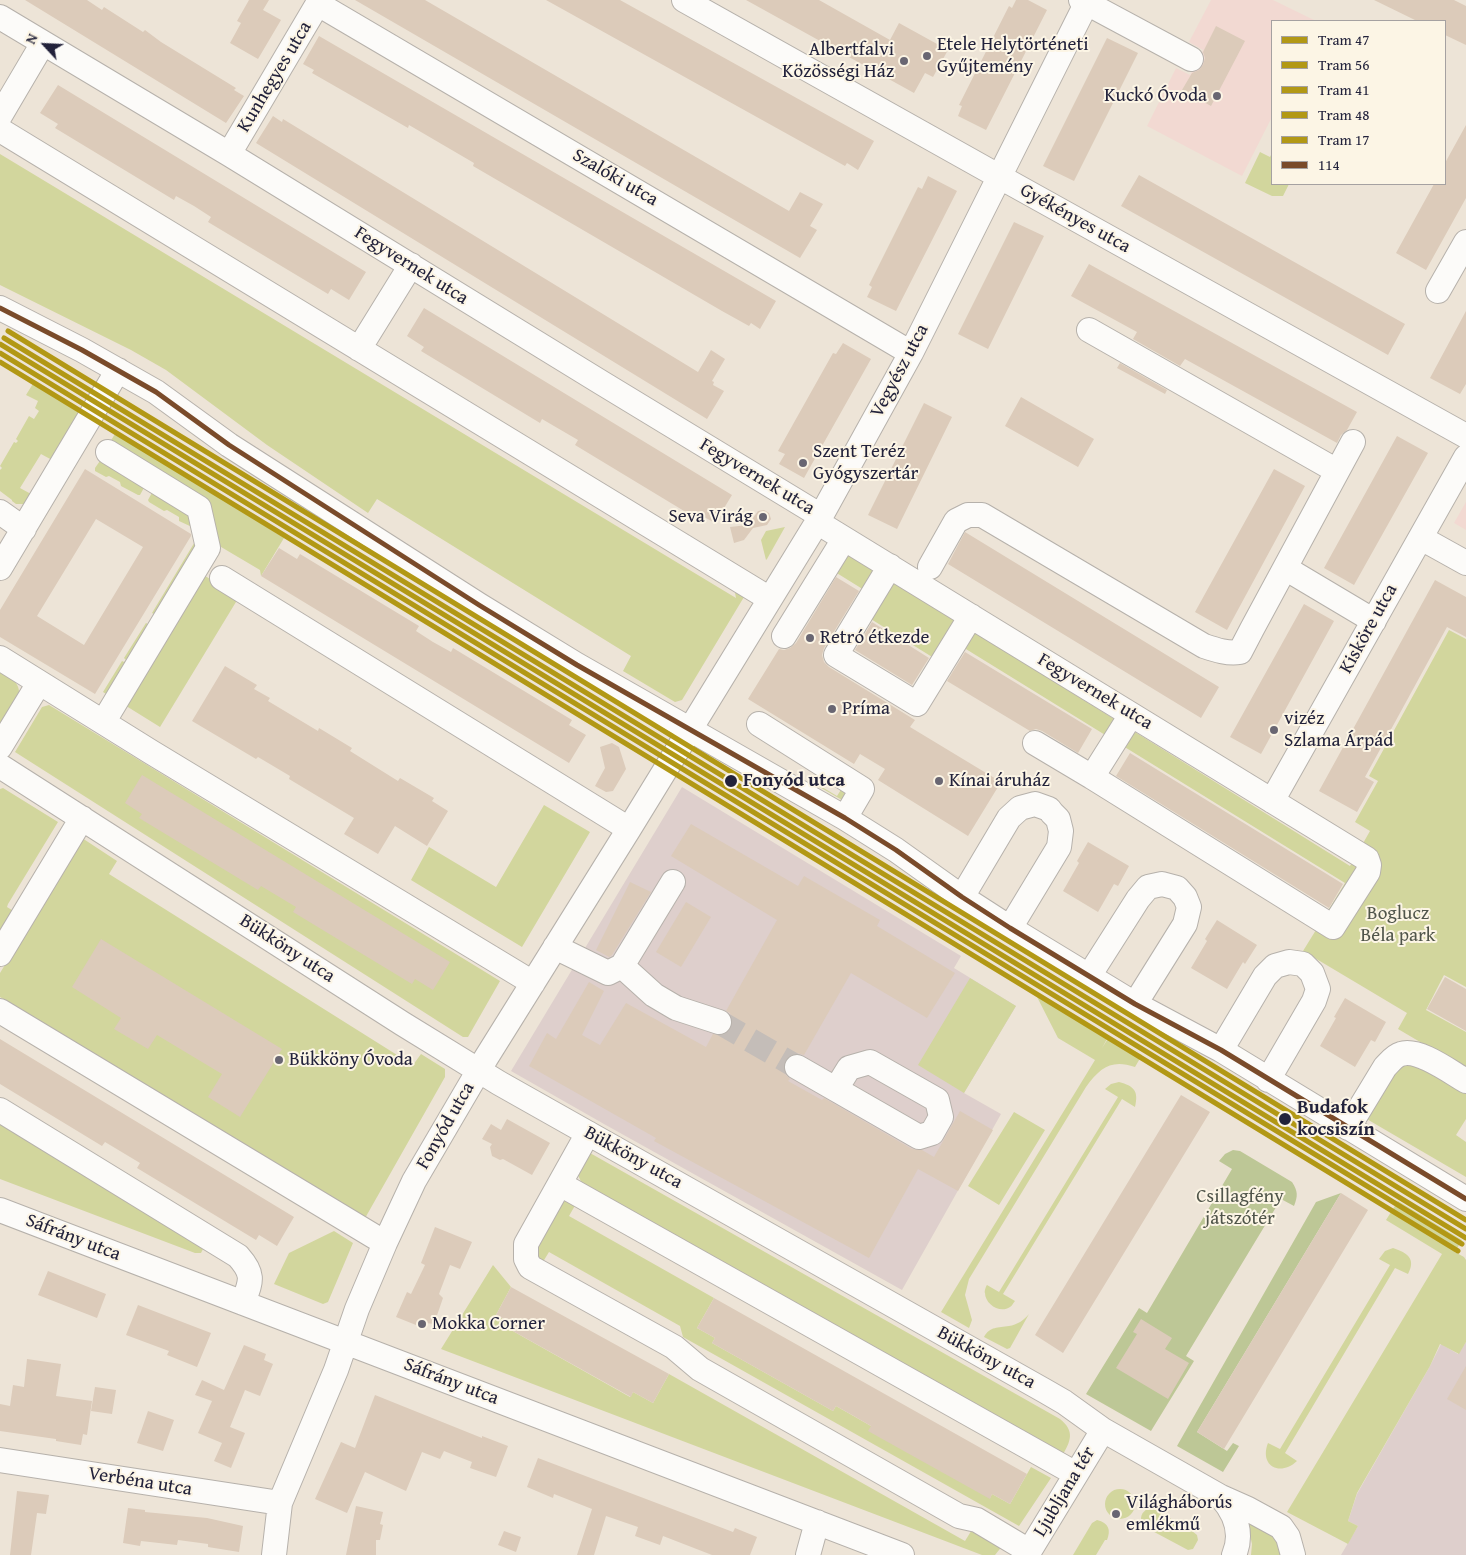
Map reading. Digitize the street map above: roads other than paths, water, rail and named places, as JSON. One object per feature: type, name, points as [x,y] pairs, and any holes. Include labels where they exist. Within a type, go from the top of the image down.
[{"type":"street","name":"Gyékényes utca","points":[[684,0],[1466,436]]},
{"type":"street","name":"Vegyész utca","points":[[690,730],[819,519],[912,353],[1085,1]]},
{"type":"street","points":[[1085,1],[1191,60]]},
{"type":"street","name":"Kunhegyes utca","points":[[229,154],[319,2]]},
{"type":"street","name":"Szalóki utca","points":[[319,2],[912,353]]},
{"type":"street","name":"Fegyvernek utca","points":[[0,17],[411,265],[819,519],[844,539],[1367,859],[1369,865],[1368,872],[1333,927],[1092,777]]},
{"type":"street","points":[[0,116],[43,43]]},
{"type":"street","points":[[0,130],[770,599]]},
{"type":"street","points":[[1438,291],[1466,242]]},
{"type":"street","points":[[359,348],[411,265]]},
{"type":"street","points":[[0,308],[156,392],[244,455],[479,605],[577,665],[845,818],[896,850],[962,897],[1010,928],[1134,1004],[1221,1050],[1466,1198]]},
{"type":"street","points":[[1089,330],[1337,471]]},
{"type":"street","points":[[0,568],[118,370]]},
{"type":"street","points":[[930,567],[956,521],[968,515],[982,515],[1204,646],[1233,653],[1240,652],[1353,442]]},
{"type":"street","points":[[104,721],[208,548],[199,508],[108,452]]},
{"type":"street","name":"Kisköre utca","points":[[1272,801],[1466,457]]},
{"type":"street","points":[[0,512],[24,529]]},
{"type":"street","points":[[1420,538],[1466,563]]},
{"type":"street","points":[[784,636],[844,539]]},
{"type":"street","points":[[890,566],[836,655],[917,704],[971,616]]},
{"type":"street","points":[[1285,568],[1374,621]]},
{"type":"street","points":[[222,578],[629,829]]},
{"type":"street","points":[[0,658],[533,983]]},
{"type":"street","points":[[0,747],[39,683]]},
{"type":"street","points":[[1035,742],[1092,777],[1131,715]]},
{"type":"street","points":[[759,724],[862,789],[845,818]]},
{"type":"street","name":"Fonyód utca","points":[[274,1555],[280,1502],[336,1370],[357,1309],[414,1181],[479,1070],[690,730]]},
{"type":"street","name":"Bükköny utca","points":[[0,766],[479,1070],[1064,1402],[1103,1430],[1221,1497],[1248,1508],[1280,1527],[1288,1537],[1293,1555]]},
{"type":"street","points":[[962,897],[1009,818],[1020,808],[1035,804],[1049,809],[1058,819],[1061,831],[1059,848],[1010,928]]},
{"type":"street","points":[[0,954],[82,818]]},
{"type":"street","points":[[556,947],[608,973],[622,966],[673,882]]},
{"type":"street","points":[[1089,976],[1138,899],[1148,887],[1162,884],[1176,888],[1185,897],[1189,907],[1185,924],[1134,1004]]},
{"type":"street","points":[[1221,1050],[1265,976],[1275,966],[1289,962],[1303,964],[1312,973],[1318,988],[1314,1001],[1268,1080]]},
{"type":"street","points":[[622,966],[654,995],[676,1008],[720,1022]]},
{"type":"street","points":[[0,1011],[385,1243]]},
{"type":"street","points":[[1348,1128],[1385,1067],[1392,1059],[1401,1054],[1413,1053],[1422,1056],[1466,1081]]},
{"type":"street","points":[[797,1067],[836,1089]]},
{"type":"street","points":[[0,1110],[238,1256],[246,1265],[250,1276],[250,1282],[243,1303]]},
{"type":"street","points":[[588,1133],[526,1244],[526,1258],[530,1267],[674,1347],[700,1369],[958,1516],[977,1520],[1028,1553]]},
{"type":"street","points":[[560,1184],[1076,1474]]},
{"type":"street","name":"Sáfrány utca","points":[[0,1210],[902,1555]]},
{"type":"street","name":"Ljubljana tér","points":[[1028,1553],[1103,1430]]},
{"type":"street","name":"Verbéna utca","points":[[0,1460],[280,1502]]},
{"type":"street","points":[[1221,1497],[1231,1508],[1236,1521],[1238,1546],[1234,1555]]},
{"type":"street","points":[[808,1555],[817,1522]]},
{"type":"tunnel","points":[[719,1022],[797,1067]]},
{"type":"tram line","name":"17","points":[[8,331],[1466,1220]]},
{"type":"tram line","name":"41","points":[[4,338],[1466,1229]]},
{"type":"tram line","name":"47","points":[[0,344],[1466,1238]]},
{"type":"tram line","name":"56","points":[[0,353],[1462,1244]]},
{"type":"tram line","name":"48","points":[[0,362],[1458,1251]]},
{"type":"place","name":"Etele Helytörténeti Gyűjtemény","points":[[927,56]]},
{"type":"place","name":"Albertfalvi Közösségi Ház","points":[[904,61]]},
{"type":"place","name":"Kuckó Óvoda","points":[[1217,96]]},
{"type":"place","name":"Szent Teréz Gyógyszertár","points":[[803,463]]},
{"type":"place","name":"Seva Virág","points":[[763,517]]},
{"type":"place","name":"Retró étkezde","points":[[810,638]]},
{"type":"place","name":"Príma","points":[[832,709]]},
{"type":"place","name":"vizéz Szlama Árpád","points":[[1274,730]]},
{"type":"place","name":"Fonyód utca","points":[[731,781]]},
{"type":"place","name":"Kínai áruház","points":[[939,781]]},
{"type":"place","name":"Bükköny Óvoda","points":[[279,1060]]},
{"type":"place","name":"Budafok kocsiszín","points":[[1285,1119]]},
{"type":"place","name":"Mokka Corner","points":[[422,1324]]},
{"type":"place","name":"Világháborús emlékmű","points":[[1116,1514]]},
{"type":"park label","name":"Boglucz Béla park","points":[[1398,925]]},
{"type":"park label","name":"Csillagfény játszótér","points":[[1240,1208]]}]
